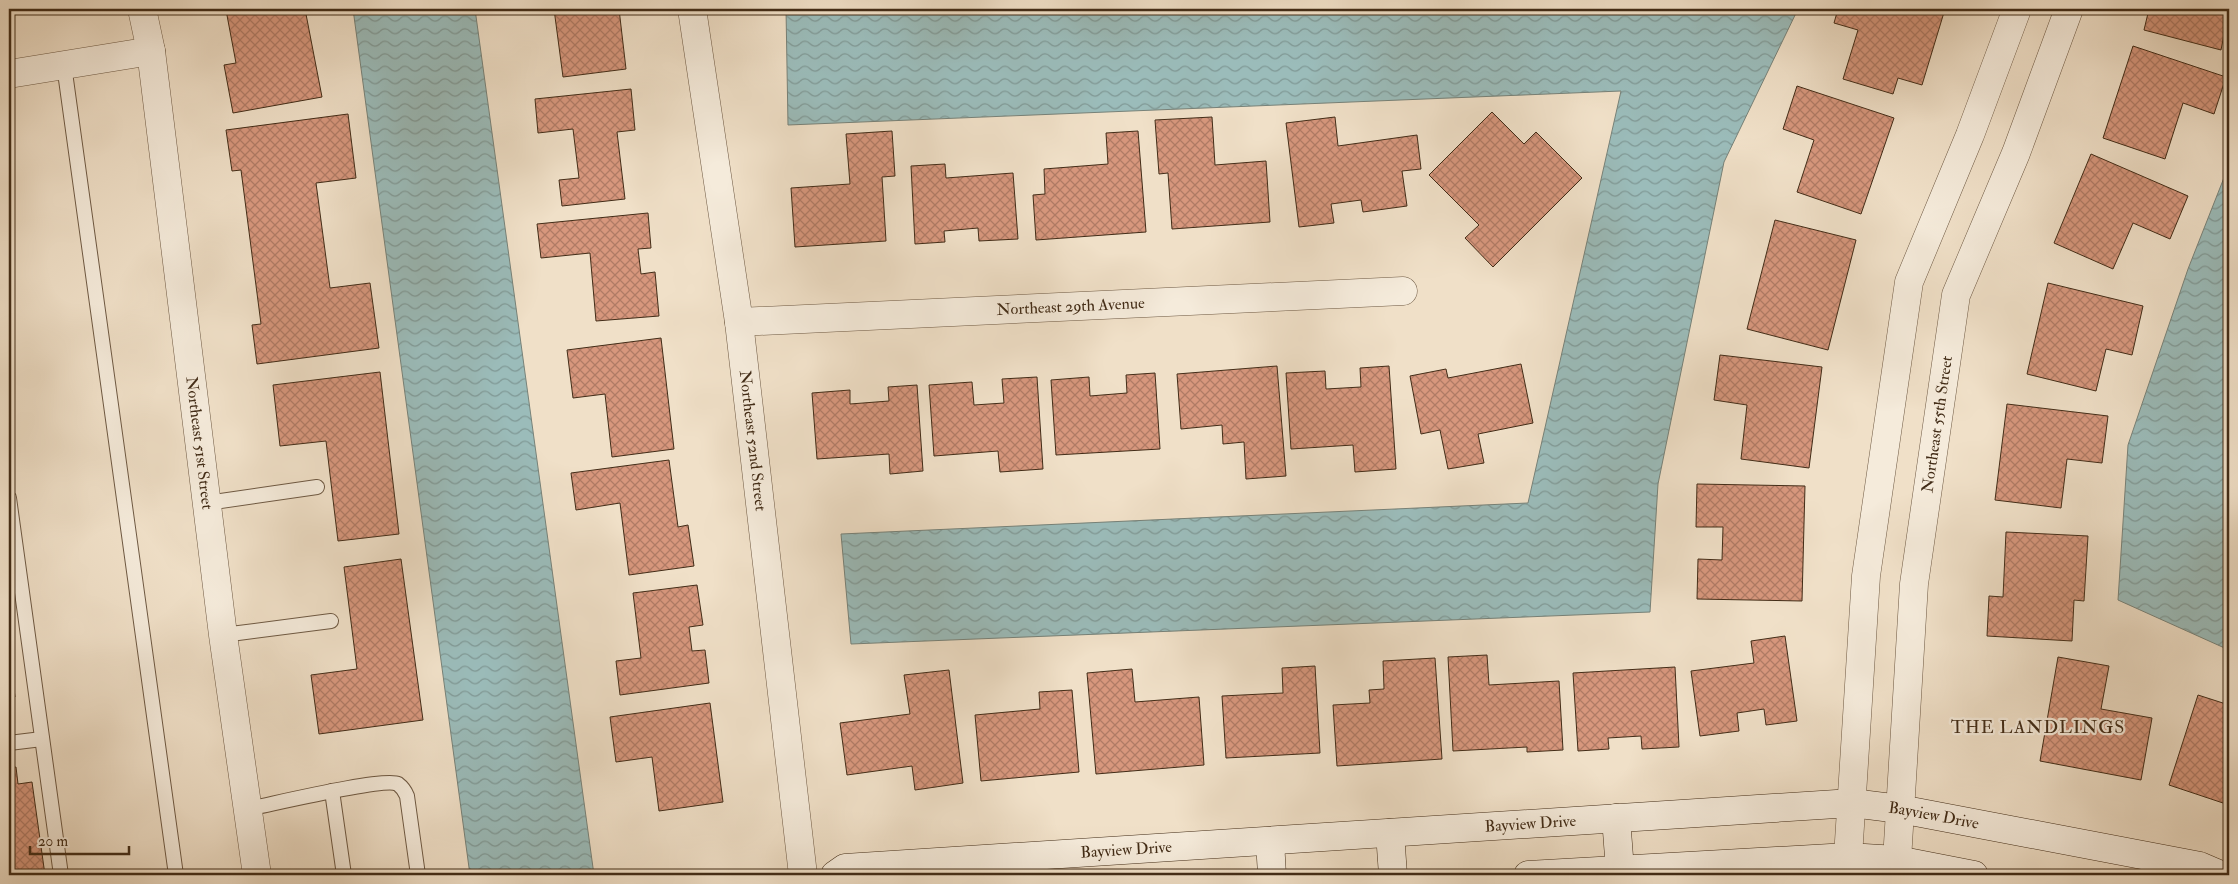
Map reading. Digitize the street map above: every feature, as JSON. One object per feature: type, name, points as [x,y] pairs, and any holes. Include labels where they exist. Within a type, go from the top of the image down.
[{"type":"street","name":"Northeast 51st Street","points":[[142,9],[151,51],[223,634],[257,875]]},
{"type":"street","name":"Northeast 52nd Street","points":[[692,9],[739,322],[803,875]]},
{"type":"street","points":[[1848,857],[1866,576],[1908,282],[1970,135],[2017,9]]},
{"type":"street","name":"Northeast 55th Street","points":[[1897,860],[1914,584],[1956,296],[2016,153],[2069,9]]},
{"type":"street","points":[[9,74],[151,51]]},
{"type":"street","name":"Northeast 29th Avenue","points":[[739,322],[1404,291]]},
{"type":"street","name":"Bayview Drive","points":[[835,875],[845,868],[1038,866],[1270,841],[1852,803],[1900,809],[2200,866],[2221,875]]},
{"type":"street","points":[[1616,818],[1620,870]]},
{"type":"street","points":[[1390,833],[1393,875]]},
{"type":"street","points":[[1270,841],[1272,875]]},
{"type":"street","points":[[1528,875],[1848,857],[1897,860],[1974,875]]},
{"type":"lane","points":[[64,65],[176,875]]},
{"type":"lane","points":[[207,503],[317,487]]},
{"type":"lane","points":[[9,498],[61,875]]},
{"type":"lane","points":[[223,634],[331,621]]},
{"type":"lane","points":[[9,743],[42,739]]},
{"type":"lane","points":[[247,809],[332,791],[386,783],[397,784],[404,789],[407,796],[418,875]]},
{"type":"lane","points":[[332,791],[344,875]]},
{"type":"water","points":[[353,9],[475,9],[594,875],[470,875]]},
{"type":"water","points":[[786,9],[1798,9],[1724,162],[1658,484],[1650,612],[851,644],[841,534],[1528,503],[1621,91],[788,125]]},
{"type":"water","points":[[2229,165],[2229,650],[2118,600],[2128,445],[2188,269]]},
{"type":"building","points":[[208,9],[305,9],[322,97],[233,113],[224,65],[236,63],[226,10],[208,14]]},
{"type":"building","points":[[554,9],[619,9],[626,69],[563,77]]},
{"type":"building","points":[[1838,9],[1945,9],[1922,85],[1898,78],[1893,94],[1843,79],[1858,30],[1834,23]]},
{"type":"building","points":[[2149,9],[2229,9],[2221,50],[2144,30]]},
{"type":"building","points":[[2133,46],[2226,77],[2214,114],[2183,103],[2165,159],[2103,138]]},
{"type":"building","points":[[1797,86],[1894,118],[1861,214],[1797,192],[1814,140],[1783,129]]},
{"type":"building","points":[[631,89],[635,130],[617,132],[625,199],[562,206],[559,180],[579,178],[573,129],[538,133],[535,99]]},
{"type":"building","points":[[1492,112],[1524,144],[1536,132],[1582,178],[1493,267],[1465,238],[1479,225],[1429,175]]},
{"type":"building","points":[[348,114],[356,178],[316,183],[330,288],[370,283],[379,348],[257,364],[252,325],[261,324],[241,170],[232,171],[226,130]]},
{"type":"building","points":[[1212,117],[1215,165],[1266,161],[1270,222],[1172,229],[1168,173],[1159,174],[1155,120]]},
{"type":"building","points":[[1335,117],[1338,146],[1417,135],[1421,169],[1402,171],[1407,206],[1363,212],[1361,200],[1331,204],[1334,223],[1299,227],[1286,123]]},
{"type":"building","points":[[892,131],[895,176],[882,177],[886,241],[795,247],[791,188],[850,184],[846,134]]},
{"type":"building","points":[[1138,131],[1146,232],[1036,240],[1033,195],[1045,194],[1044,169],[1108,164],[1106,133]]},
{"type":"building","points":[[2091,154],[2188,196],[2170,239],[2133,223],[2113,269],[2054,243]]},
{"type":"building","points":[[945,164],[946,178],[1013,173],[1018,239],[979,241],[978,228],[944,231],[945,242],[915,244],[911,166]]},
{"type":"building","points":[[648,213],[651,248],[638,249],[641,274],[655,272],[659,316],[596,321],[590,253],[541,258],[537,224]]},
{"type":"building","points":[[1775,220],[1856,240],[1828,350],[1747,329]]},
{"type":"building","points":[[2048,283],[2143,306],[2132,355],[2106,349],[2096,391],[2027,374]]},
{"type":"building","points":[[661,338],[674,449],[612,457],[605,394],[573,398],[567,350]]},
{"type":"building","points":[[1720,355],[1822,367],[1809,468],[1741,459],[1747,405],[1714,400]]},
{"type":"building","points":[[1521,364],[1533,423],[1478,434],[1484,463],[1448,469],[1440,430],[1421,434],[1410,376],[1446,369],[1448,378]]},
{"type":"building","points":[[1277,366],[1286,476],[1246,479],[1244,442],[1223,444],[1222,425],[1181,429],[1177,374]]},
{"type":"building","points":[[1389,366],[1396,469],[1355,472],[1353,445],[1291,449],[1286,373],[1325,371],[1326,389],[1361,387],[1360,368]]},
{"type":"building","points":[[380,372],[399,534],[338,541],[326,441],[280,446],[273,385]]},
{"type":"building","points":[[1155,373],[1160,449],[1056,455],[1051,380],[1089,377],[1090,396],[1127,393],[1126,375]]},
{"type":"building","points":[[1037,377],[1043,469],[1000,472],[998,451],[934,456],[929,385],[972,382],[974,405],[1004,403],[1002,379]]},
{"type":"building","points":[[917,385],[923,471],[890,474],[889,454],[817,459],[812,393],[850,390],[850,404],[889,401],[888,387]]},
{"type":"building","points":[[2007,404],[2108,416],[2102,463],[2067,459],[2061,508],[1995,500]]},
{"type":"building","points":[[669,460],[678,527],[688,525],[694,566],[629,575],[620,503],[576,510],[571,473]]},
{"type":"building","points":[[1697,484],[1805,486],[1802,601],[1697,599],[1698,559],[1722,560],[1723,527],[1696,527]]},
{"type":"building","points":[[2006,532],[2088,536],[2084,601],[2074,600],[2072,641],[1987,636],[1989,596],[2003,597]]},
{"type":"building","points":[[401,559],[423,720],[319,734],[311,675],[357,669],[344,567]]},
{"type":"building","points":[[697,585],[703,625],[689,627],[692,651],[705,650],[709,683],[620,695],[616,661],[641,658],[633,593]]},
{"type":"building","points":[[1785,636],[1797,721],[1766,725],[1764,709],[1737,713],[1739,731],[1700,736],[1691,671],[1754,663],[1751,641]]},
{"type":"building","points":[[9,648],[15,697],[9,698]]},
{"type":"building","points":[[1487,655],[1489,685],[1559,681],[1563,750],[1527,752],[1527,747],[1453,751],[1448,657]]},
{"type":"building","points":[[2058,657],[2109,666],[2101,709],[2152,718],[2141,780],[2040,761]]},
{"type":"building","points":[[1435,658],[1442,759],[1337,766],[1333,705],[1370,703],[1369,690],[1384,689],[1383,661]]},
{"type":"building","points":[[1315,666],[1320,753],[1226,758],[1222,696],[1283,693],[1282,668]]},
{"type":"building","points":[[1675,667],[1679,747],[1642,749],[1641,736],[1608,738],[1609,749],[1578,751],[1573,673]]},
{"type":"building","points":[[1132,669],[1135,702],[1199,697],[1204,765],[1096,774],[1087,673]]},
{"type":"building","points":[[949,670],[963,783],[915,790],[912,766],[847,775],[840,723],[910,714],[904,675]]},
{"type":"building","points":[[1072,690],[1079,772],[981,781],[975,715],[1040,709],[1039,692]]},
{"type":"building","points":[[2198,695],[2229,705],[2229,805],[2169,785]]},
{"type":"building","points":[[710,703],[723,802],[659,811],[652,757],[616,762],[610,717]]},
{"type":"building","points":[[16,767],[18,784],[32,782],[45,875],[9,875],[9,768]]},
{"type":"district","name":"THE LANDLINGS","points":[[2038,727]]}]
